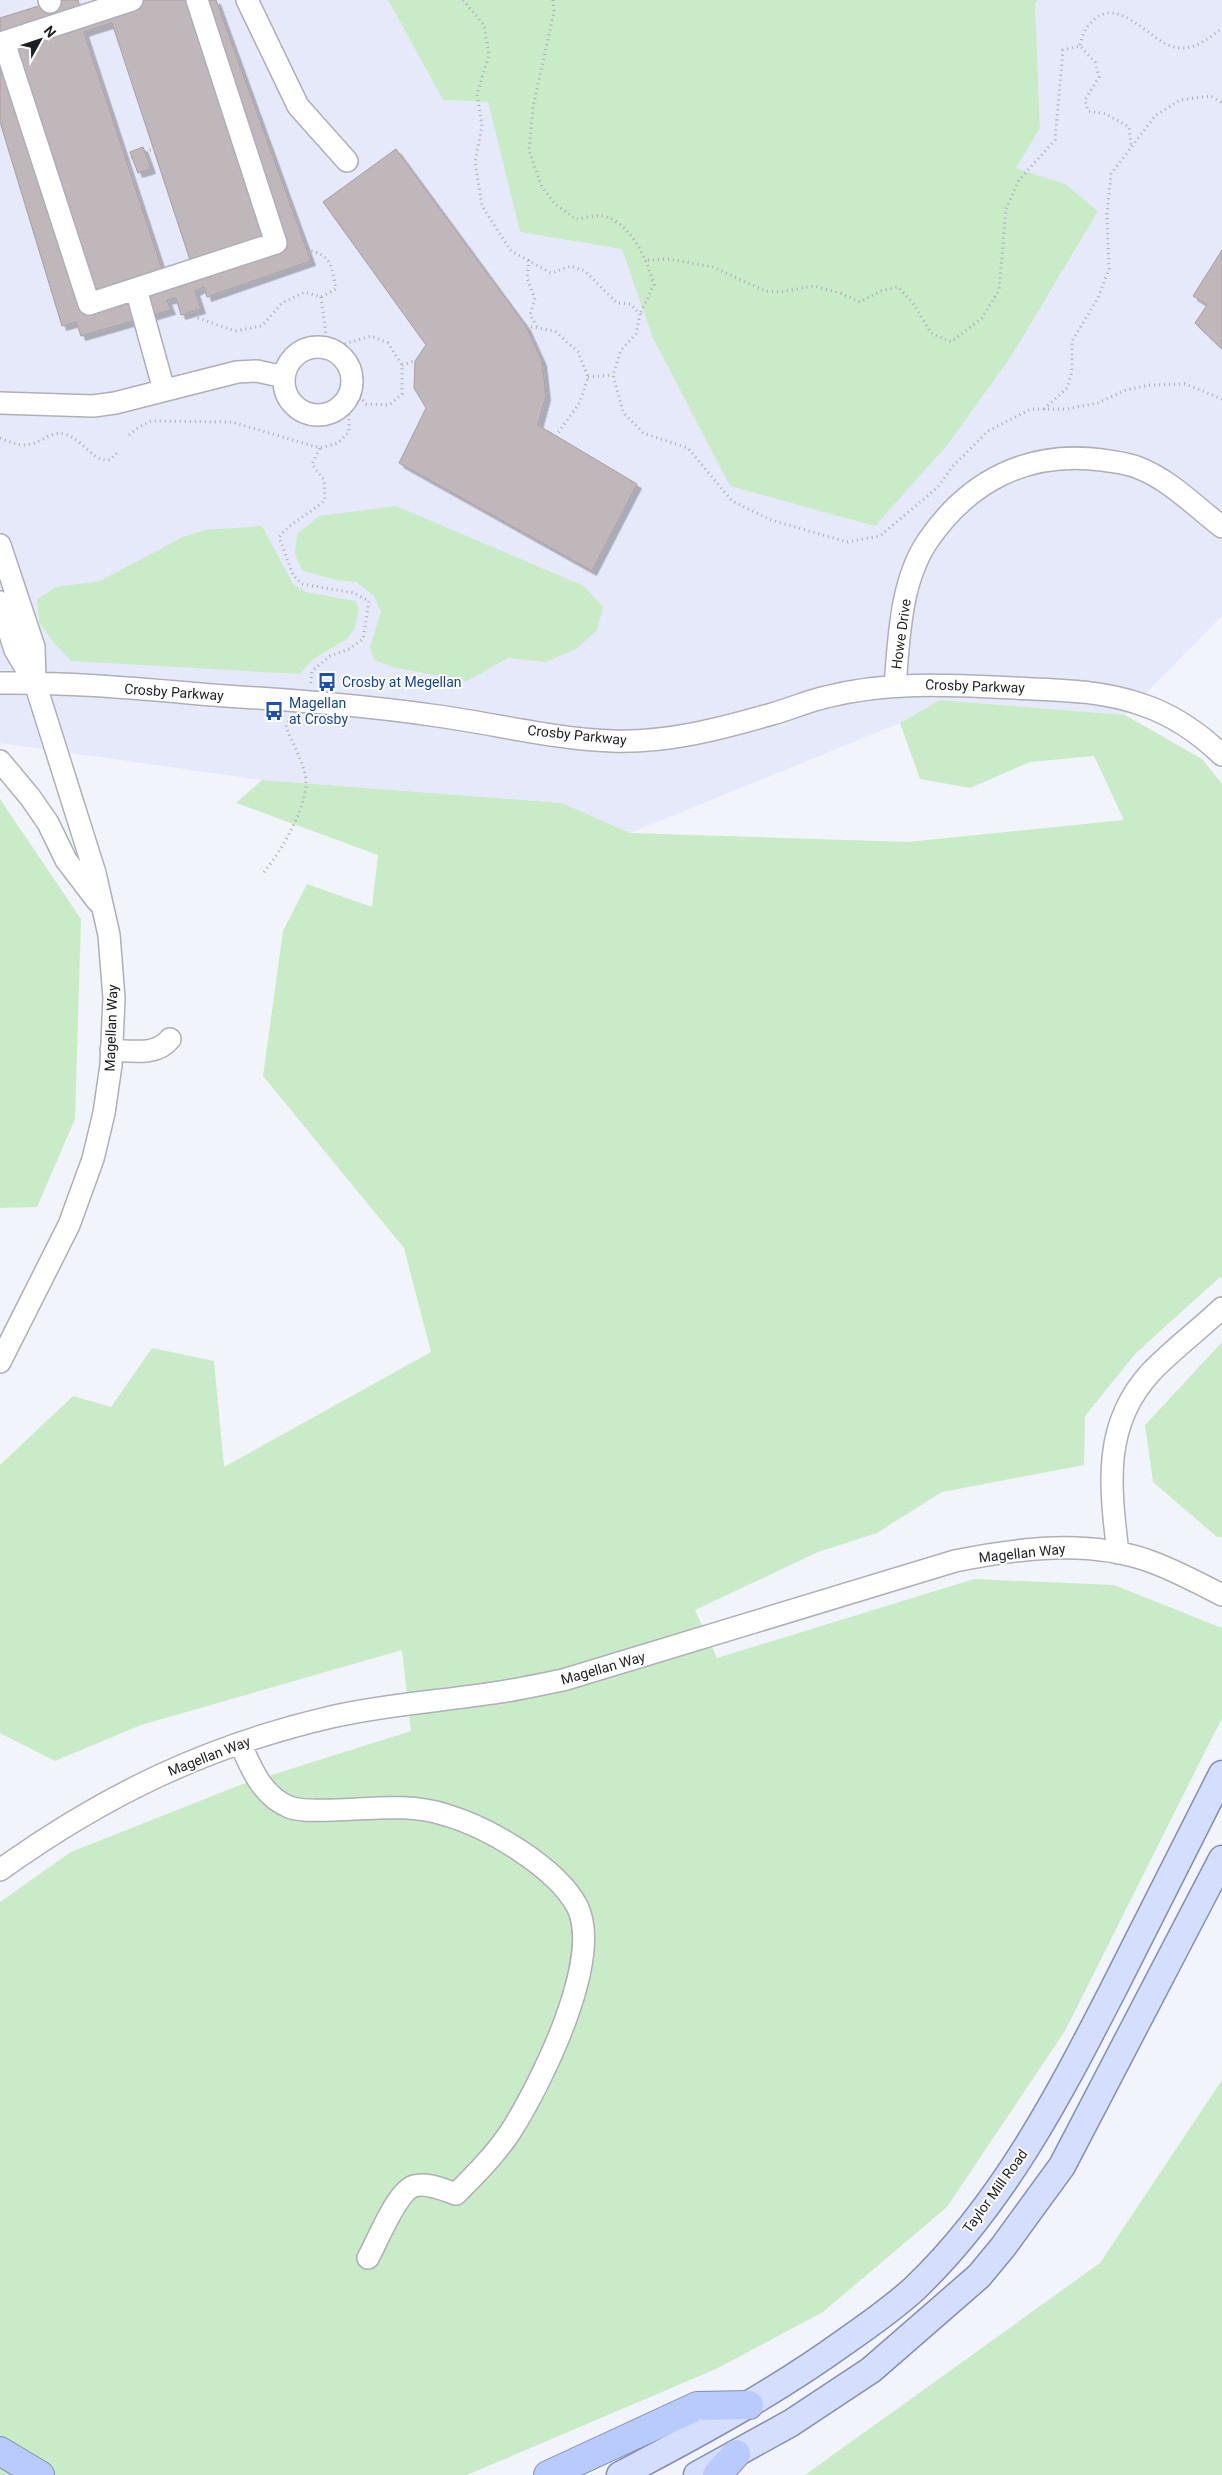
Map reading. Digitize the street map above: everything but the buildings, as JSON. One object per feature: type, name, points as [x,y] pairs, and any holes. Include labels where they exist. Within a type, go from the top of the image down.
[{"type":"highway","points":[[548,2475],[697,2406],[750,2405]]},
{"type":"highway","points":[[0,2450],[40,2475]]},
{"type":"highway","points":[[717,2475],[736,2454]]},
{"type":"main road","name":"Taylor Mill Road","points":[[620,2475],[750,2405],[809,2368],[880,2317],[913,2290],[943,2260],[1005,2182],[1067,2079],[1222,1774]]},
{"type":"main road","points":[[697,2475],[791,2423],[871,2370],[979,2276],[1003,2247],[1062,2166],[1222,1860]]},
{"type":"street","points":[[132,0],[4,42],[90,304],[276,243],[197,0]]},
{"type":"street","points":[[248,0],[298,106],[347,161]]},
{"type":"street","points":[[136,289],[164,390]]},
{"type":"street","points":[[309,348],[328,349],[339,355],[346,363],[356,392],[342,405],[323,415],[313,415],[294,406],[284,387],[286,367],[300,352],[309,348]]},
{"type":"street","points":[[0,403],[93,406],[115,403],[238,372],[257,371],[284,377]]},
{"type":"street","name":"Howe Drive","points":[[895,686],[905,599],[927,543],[977,487],[1002,473],[1032,462],[1060,458],[1087,458],[1138,467],[1164,481],[1222,527]]},
{"type":"street","points":[[0,545],[34,647],[35,683]]},
{"type":"street","points":[[0,602],[15,650],[35,683]]},
{"type":"street","name":"Crosby Parkway","points":[[0,683],[35,683],[310,702],[436,716],[572,738],[639,741],[695,734],[774,714],[827,697],[895,686],[931,684],[1080,691],[1123,699],[1147,706],[1179,722],[1200,736],[1222,756]]},
{"type":"street","name":"Magellan Way","points":[[0,1362],[35,1294],[79,1199],[98,1142],[111,1050],[114,998],[112,960],[104,910],[35,683]]},
{"type":"street","points":[[0,761],[30,797],[48,823],[66,860],[104,910]]},
{"type":"street","points":[[111,1050],[146,1051],[164,1046],[170,1038]]},
{"type":"street","points":[[1118,1553],[1112,1470],[1116,1433],[1125,1407],[1152,1371],[1222,1308]]},
{"type":"street","name":"Magellan Way","points":[[0,1870],[81,1815],[147,1780],[240,1743],[332,1717],[378,1708],[500,1692],[563,1680],[955,1561],[998,1552],[1039,1549],[1077,1548],[1118,1553],[1152,1562],[1222,1595]]},
{"type":"street","points":[[240,1743],[253,1772],[266,1791],[290,1808],[308,1810],[412,1808],[448,1815],[498,1837],[535,1861],[567,1891],[577,1907],[582,1923],[580,1978],[566,2019],[538,2083],[510,2132],[484,2167],[456,2194],[433,2187],[415,2186],[403,2193],[368,2258]]},
{"type":"path","points":[[463,0],[484,25],[489,55],[477,94],[482,126],[475,162],[482,206],[511,252],[551,273],[571,266],[585,271],[617,303],[630,304],[640,314]]},
{"type":"path","points":[[553,0],[554,12],[533,107],[529,151],[542,187],[555,204],[576,219],[602,216],[622,225],[648,260],[654,285],[640,314],[636,334],[621,350],[613,375],[624,412],[642,433],[688,448],[732,501],[771,520],[847,542],[880,536],[938,487],[953,466],[988,432],[1031,409],[1066,409],[1098,402],[1126,390],[1150,385],[1185,384],[1222,399]]},
{"type":"path","points":[[1080,46],[1085,28],[1102,14],[1120,12],[1173,48],[1198,46],[1222,28]]},
{"type":"path","points":[[648,260],[669,259],[713,267],[765,291],[780,292],[814,286],[840,293],[860,302],[881,291],[898,287],[913,303],[931,333],[951,342],[982,318],[999,290],[1006,209],[1019,180],[1055,140],[1063,50],[1080,46]]},
{"type":"path","points":[[1080,46],[1095,62],[1099,77],[1085,100],[1088,111],[1106,114],[1130,127],[1131,145]]},
{"type":"path","points":[[1044,409],[1067,388],[1072,371],[1072,341],[1098,298],[1109,269],[1107,214],[1111,174],[1131,145],[1155,116],[1180,100],[1211,96],[1222,103]]},
{"type":"path","points":[[145,152],[154,149]]},
{"type":"path","points":[[126,158],[132,157]]},
{"type":"path","points":[[306,250],[319,252],[331,264],[336,289],[321,298]]},
{"type":"path","points":[[529,260],[527,279],[535,298],[530,315],[538,328]]},
{"type":"path","points":[[190,312],[195,317],[236,331],[262,326],[282,303],[305,292],[321,298]]},
{"type":"path","points":[[129,435],[151,420],[232,422],[320,448],[338,443],[349,432],[348,413],[356,392],[366,404],[389,405],[402,394],[402,365],[388,343],[371,336],[328,349],[321,298]]},
{"type":"path","points":[[526,326],[555,330],[578,352],[588,377],[580,402],[556,436]]},
{"type":"path","points":[[402,365],[415,361]]},
{"type":"path","points":[[588,377],[613,375]]},
{"type":"path","points":[[0,438],[17,445],[31,444],[49,435],[62,434],[81,442],[96,458],[103,461],[110,460],[117,453]]},
{"type":"path","points":[[264,872],[279,855],[304,799],[306,776],[286,727],[291,715],[310,702],[312,671],[330,656],[349,649],[363,639],[369,601],[354,593],[302,584],[292,575],[279,537],[289,525],[315,510],[325,500],[324,480],[312,464],[320,448]]},
{"type":"shaded area","points":[[0,0],[388,0],[443,100],[488,102],[520,232],[622,248],[652,336],[1065,184],[1016,168],[1040,128],[1035,3],[1038,0],[1222,0],[1222,616],[1125,715],[940,700],[900,723],[630,833],[562,803],[262,780],[0,743]]},
{"type":"green space","points":[[388,0],[1038,0],[1035,3],[1040,128],[1016,168],[1065,184],[1098,211],[1012,355],[948,444],[875,526],[730,486],[652,336],[622,249],[520,232],[488,102],[443,100]]},
{"type":"green space","points":[[396,506],[584,586],[603,607],[597,630],[576,649],[546,662],[508,658],[467,681],[392,667],[374,660],[370,647],[381,612],[374,596],[356,582],[337,580],[303,571],[295,555],[297,534],[319,516]]},
{"type":"green space","points":[[262,526],[293,584],[306,592],[355,601],[359,609],[355,628],[347,639],[313,659],[300,674],[71,661],[54,643],[39,622],[37,600],[56,587],[100,581],[183,537],[205,530]]},
{"type":"green space","points":[[940,700],[1125,715],[1202,759],[1222,784],[1222,1278],[1220,1277],[1136,1353],[1085,1416],[1084,1465],[942,1492],[877,1533],[818,1552],[695,1610],[717,1658],[974,1579],[1114,1585],[1222,1628],[1222,1718],[1065,2031],[947,2207],[823,2312],[716,2369],[467,2475],[0,2475],[0,1902],[71,1852],[240,1785],[411,1731],[402,1650],[141,1725],[55,1761],[0,1733],[0,1465],[73,1396],[111,1407],[152,1348],[214,1361],[224,1467],[431,1352],[404,1248],[263,1076],[283,931],[307,884],[372,907],[378,855],[236,803],[262,780],[562,803],[630,833],[908,842],[1124,820],[1094,756],[1030,762],[970,788],[920,779],[900,723]]},
{"type":"green space","points":[[0,799],[81,919],[75,1119],[37,1207],[0,1208]]},
{"type":"green space","points":[[1222,1342],[1222,1537],[1217,1537],[1153,1482],[1145,1425]]},
{"type":"green space","points":[[1222,2080],[1222,2475],[805,2475],[1100,2263]]},
{"type":"place","name":"Crosby at Megellan","points":[[327,682]]},
{"type":"place","name":"Magellan at Crosby","points":[[274,711]]}]
